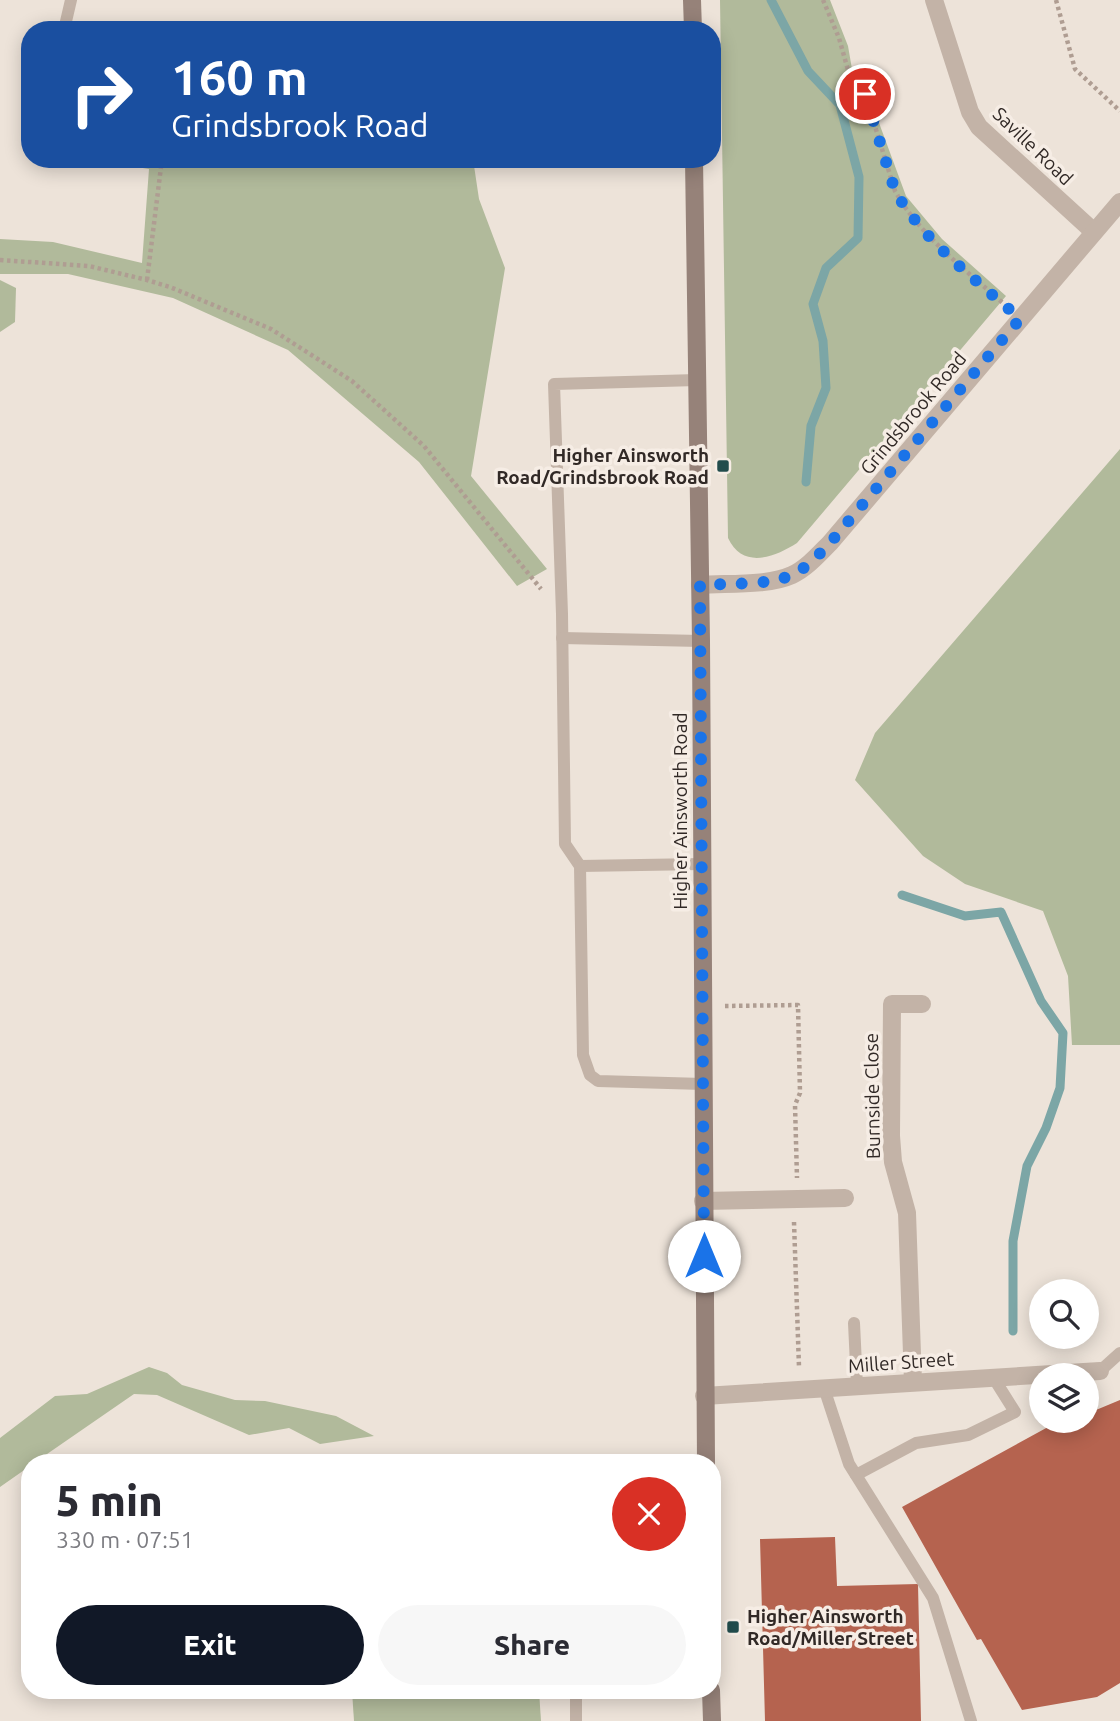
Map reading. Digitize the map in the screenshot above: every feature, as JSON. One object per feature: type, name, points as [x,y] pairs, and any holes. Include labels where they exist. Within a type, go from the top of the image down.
[{"type":"main road","points":[[692,0],[692,21]]},
{"type":"main road","name":"Higher Ainsworth Road","points":[[694,168],[701,641],[706,1454]]},
{"type":"main road","points":[[711,1699],[712,1721]]},
{"type":"street","name":"Saville Road","points":[[934,0],[970,112],[979,127],[1094,232]]},
{"type":"street","name":"Grindsbrook Road","points":[[700,585],[776,580],[794,574],[809,564],[830,543],[1120,202]]},
{"type":"street","name":"Burnside Close","points":[[913,1382],[907,1213],[893,1162],[891,1136],[892,1004],[922,1004]]},
{"type":"street","points":[[703,1201],[845,1198]]},
{"type":"street","name":"Miller Street","points":[[704,1396],[1100,1371]]},
{"type":"lane","points":[[66,21],[71,0]]},
{"type":"lane","points":[[697,380],[554,383],[562,614],[565,844],[580,866],[583,1055],[590,1075],[598,1081],[702,1084]]},
{"type":"lane","points":[[562,638],[701,641]]},
{"type":"lane","points":[[580,866],[701,864]]},
{"type":"lane","points":[[855,1323],[857,1386]]},
{"type":"lane","points":[[1100,1371],[1120,1353]]},
{"type":"lane","points":[[856,1475],[916,1443],[968,1435],[1015,1412],[993,1377]]},
{"type":"lane","points":[[824,1388],[849,1464],[933,1598],[971,1721]]},
{"type":"lane","points":[[576,1699],[576,1721]]},
{"type":"path","points":[[822,0],[839,38],[848,70],[865,94],[895,191],[901,201],[939,246],[1020,319]]},
{"type":"path","points":[[1056,0],[1075,69],[1120,111]]},
{"type":"path","points":[[147,280],[161,168]]},
{"type":"path","points":[[0,260],[89,266],[147,280],[271,329],[352,381],[424,446],[562,614]]},
{"type":"path","points":[[702,1006],[798,1005],[800,1093],[795,1105],[799,1390]]},
{"type":"green space","points":[[720,0],[830,0],[848,46],[852,69],[868,93],[906,196],[942,239],[1006,296],[797,543],[779,553],[760,558],[742,554],[728,538]]},
{"type":"green space","points":[[143,168],[474,168],[479,199],[505,268],[471,476],[547,569],[517,586],[419,462],[288,350],[173,298],[68,274],[0,274],[0,239],[53,242],[142,263],[149,169]]},
{"type":"green space","points":[[0,280],[16,288],[15,322],[0,332]]},
{"type":"green space","points":[[1120,449],[1120,1045],[1072,1045],[1068,976],[1043,911],[965,884],[923,856],[855,780],[875,733]]},
{"type":"green space","points":[[149,1367],[167,1373],[182,1385],[235,1400],[265,1401],[336,1416],[374,1436],[320,1444],[289,1428],[249,1435],[157,1395],[134,1394],[47,1454],[21,1454],[21,1472],[0,1487],[0,1438],[55,1396],[87,1394]]},
{"type":"green space","points":[[353,1699],[540,1699],[541,1721],[354,1721]]},
{"type":"building","points":[[1120,1400],[1120,1683],[1097,1697],[1022,1710],[981,1639],[977,1640],[902,1507],[1037,1433],[1099,1433],[1099,1409]]},
{"type":"building","points":[[835,1537],[837,1586],[918,1584],[921,1721],[765,1721],[760,1539]]},
{"type":"waterway","points":[[771,0],[808,71],[840,105],[859,177],[858,238],[826,268],[813,304],[823,341],[826,388],[811,426],[806,482]]},
{"type":"waterway","points":[[902,895],[965,916],[1001,912],[1041,1001],[1063,1033],[1060,1088],[1046,1128],[1027,1166],[1013,1241],[1013,1331]]},
{"type":"place","name":"Higher Ainsworth Road/Grindsbrook Road","points":[[723,466]]},
{"type":"place","name":"Higher Ainsworth Road/Miller Street","points":[[733,1627]]},
{"type":"route","points":[[704,1256],[700,585],[776,580],[794,574],[809,564],[830,543],[1020,319],[939,246],[901,201],[895,191],[865,94]]}]
